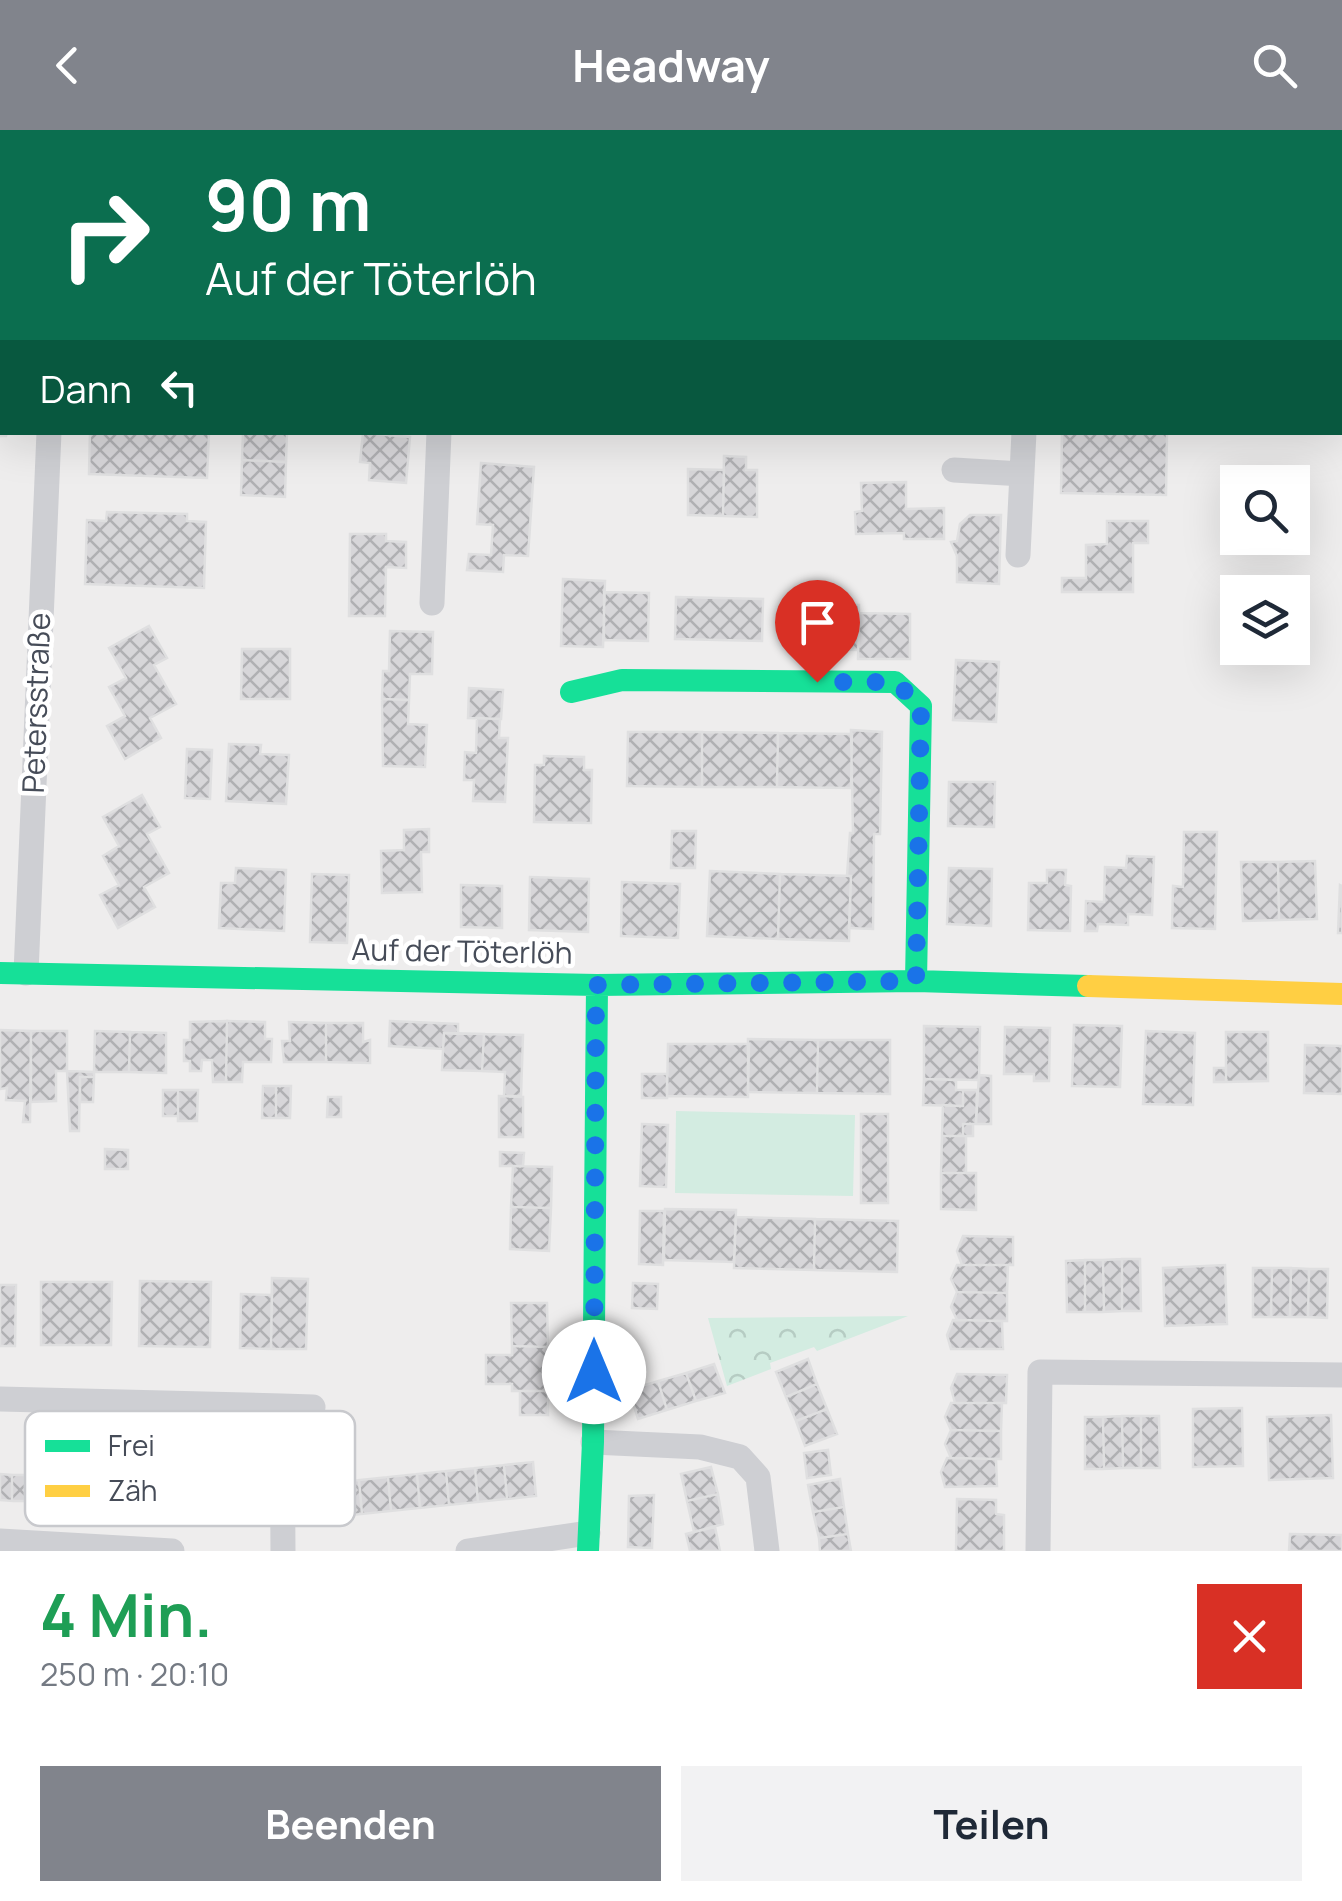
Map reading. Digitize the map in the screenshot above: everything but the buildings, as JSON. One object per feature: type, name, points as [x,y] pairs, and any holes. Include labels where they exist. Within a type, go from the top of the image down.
[{"type":"street","name":"Petersstraße","points":[[26,973],[49,435]]},
{"type":"street","points":[[432,604],[439,435]]},
{"type":"street","points":[[1018,555],[1024,435]]},
{"type":"street","points":[[954,470],[1022,474]]},
{"type":"street","points":[[571,692],[622,680],[895,682],[921,706],[916,981]]},
{"type":"street","name":"Auf der Töterlöh","points":[[0,972],[596,985],[916,981],[1342,994]]},
{"type":"street","points":[[468,1551],[588,1542],[593,1442],[596,985]]},
{"type":"street","points":[[1038,1551],[1040,1372],[1342,1374]]},
{"type":"street","points":[[0,1399],[313,1407]]},
{"type":"street","points":[[282,1406],[282,1411]]},
{"type":"street","points":[[593,1442],[700,1447],[740,1457],[758,1477],[767,1551]]},
{"type":"street","points":[[0,1541],[172,1551]]},
{"type":"green space","points":[[676,1111],[855,1115],[853,1196],[675,1193]]},
{"type":"green space","points":[[908,1316],[817,1351],[814,1347],[770,1363],[771,1369],[727,1386],[708,1318]]},
{"type":"traffic: fast","points":[[571,692],[622,680],[895,682],[921,706],[916,981]]},
{"type":"traffic: fast","points":[[0,973],[597,985],[916,981],[1088,986]]},
{"type":"traffic: fast","points":[[588,1551],[593,1442],[597,985]]},
{"type":"traffic: slow","points":[[1088,986],[1342,994]]},
{"type":"route","points":[[594,1372],[596,985],[916,981],[921,706],[895,682],[817,682]]}]
